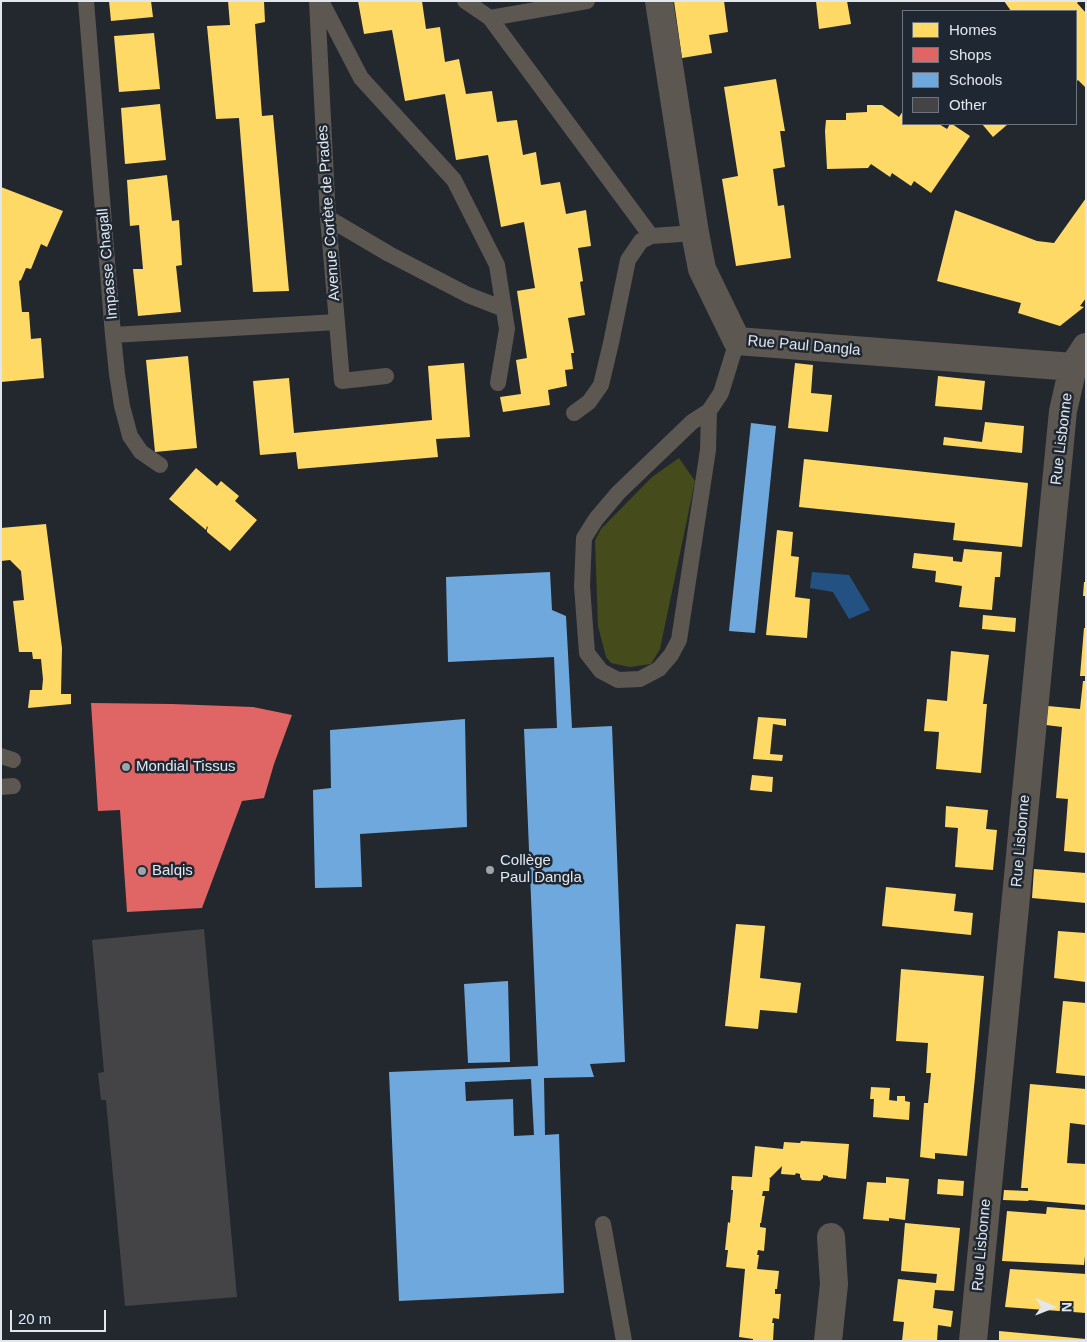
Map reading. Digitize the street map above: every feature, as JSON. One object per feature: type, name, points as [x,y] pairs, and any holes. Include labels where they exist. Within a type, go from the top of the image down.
[{"type":"street","name":"Rue Paul Dangla","points":[[659,1],[694,233],[702,269],[737,341],[1079,357]]},
{"type":"street","name":"Rue Lisbonne","points":[[973,1341],[1063,410],[1079,357]]},
{"type":"street","points":[[828,1341],[834,1284],[831,1237]]},
{"type":"lane","name":"Impasse Chagall","points":[[86,1],[114,335],[337,322]]},
{"type":"lane","name":"Avenue Cortète de Prades","points":[[317,1],[328,218],[342,381],[386,376]]},
{"type":"lane","points":[[321,1],[362,78],[454,180],[497,265],[507,330],[498,383]]},
{"type":"lane","points":[[465,1],[490,18],[650,236]]},
{"type":"lane","points":[[490,18],[587,1]]},
{"type":"lane","points":[[328,218],[389,254],[468,295],[504,309]]},
{"type":"lane","points":[[574,413],[589,402],[601,385],[628,260],[641,241],[650,236],[694,233]]},
{"type":"lane","points":[[114,335],[118,382],[130,436],[142,452],[160,465]]},
{"type":"lane","points":[[709,411],[708,450],[679,640],[671,655],[659,669],[640,679],[618,680],[600,672],[588,653],[582,586],[584,538],[596,519],[618,493],[692,422],[709,411],[721,393],[737,341]]},
{"type":"lane","points":[[603,1224],[624,1341]]},
{"type":"green space","points":[[679,458],[695,481],[660,649],[651,664],[630,667],[611,663],[606,657],[598,626],[595,541],[601,529],[652,477]]},
{"type":"water","points":[[812,572],[849,575],[870,610],[849,619],[833,592],[810,588]]},
{"type":"building: Homes","points":[[109,1],[151,1],[153,17],[111,21]]},
{"type":"building: Homes","points":[[228,1],[264,1],[265,22],[255,24],[262,116],[273,115],[289,291],[253,292],[239,118],[216,119],[207,26],[230,25]]},
{"type":"building: Homes","points":[[358,1],[422,1],[426,29],[440,27],[445,62],[459,59],[466,94],[492,91],[497,122],[517,120],[523,155],[536,152],[541,185],[560,182],[566,214],[586,210],[591,246],[578,248],[583,281],[580,282],[585,315],[568,318],[574,353],[571,353],[573,369],[565,370],[567,386],[548,390],[550,405],[503,412],[500,397],[521,394],[516,360],[527,358],[517,291],[535,288],[524,222],[501,227],[488,155],[456,160],[445,94],[405,101],[392,30],[364,34]]},
{"type":"building: Homes","points":[[674,1],[724,1],[728,32],[709,35],[712,53],[682,58]]},
{"type":"building: Homes","points":[[816,1],[847,1],[851,24],[819,29]]},
{"type":"building: Homes","points":[[1004,1],[1079,1],[1077,3],[1086,13],[1086,88],[1077,81],[1077,10],[1010,10]]},
{"type":"building: Homes","points":[[154,33],[160,89],[119,92],[114,36]]},
{"type":"building: Homes","points":[[776,79],[785,131],[780,131],[785,167],[773,169],[778,206],[784,205],[791,258],[736,266],[722,179],[738,176],[724,87]]},
{"type":"building: Homes","points":[[160,104],[166,160],[125,164],[121,108]]},
{"type":"building: Homes","points":[[867,105],[882,105],[899,117],[902,112],[902,125],[941,125],[947,129],[949,125],[954,125],[970,136],[931,193],[914,181],[911,186],[892,173],[890,177],[871,164],[868,168],[827,169],[826,120],[846,120],[846,113],[867,112]]},
{"type":"building: Homes","points":[[983,125],[1007,125],[993,137]]},
{"type":"building: Homes","points":[[167,175],[172,221],[179,220],[182,265],[176,266],[181,312],[138,316],[133,269],[143,269],[139,225],[130,226],[127,180]]},
{"type":"building: Homes","points":[[1,187],[63,211],[47,247],[41,244],[31,269],[26,268],[19,281],[22,312],[29,312],[31,339],[41,338],[44,378],[1,382]]},
{"type":"building: Homes","points":[[1086,198],[1086,298],[1080,306],[1084,307],[1060,326],[1018,313],[1021,303],[937,281],[955,210],[1037,241],[1054,243]]},
{"type":"building: Homes","points":[[188,356],[197,448],[155,452],[146,360]]},
{"type":"building: Homes","points":[[464,363],[470,437],[436,439],[438,457],[298,469],[296,452],[260,455],[253,381],[289,378],[294,433],[432,420],[428,366]]},
{"type":"building: Homes","points":[[795,363],[813,365],[811,393],[832,395],[828,432],[788,428]]},
{"type":"building: Homes","points":[[938,376],[985,381],[982,410],[935,406]]},
{"type":"building: Homes","points":[[985,422],[1024,426],[1022,453],[943,445],[944,437],[982,442]]},
{"type":"building: Homes","points":[[804,459],[1028,483],[1022,547],[953,540],[955,523],[799,507]]},
{"type":"building: Homes","points":[[196,468],[217,486],[221,481],[239,496],[235,501],[257,520],[230,551],[207,532],[207,526],[206,530],[169,499]]},
{"type":"building: Homes","points":[[46,524],[62,648],[61,694],[71,694],[71,704],[28,708],[30,690],[42,690],[41,659],[33,659],[32,652],[19,652],[13,601],[24,600],[21,571],[10,560],[1,561],[1,528]]},
{"type":"building: Homes","points":[[777,530],[793,532],[791,556],[799,557],[795,597],[810,599],[807,638],[766,635]]},
{"type":"building: Homes","points":[[964,549],[1002,552],[1000,577],[995,577],[992,610],[959,607],[962,586],[935,582],[936,571],[912,568],[914,553],[953,557],[953,561],[962,562]]},
{"type":"building: Homes","points":[[1084,582],[1086,582],[1086,596],[1083,596]]},
{"type":"building: Homes","points":[[983,615],[1016,618],[1015,632],[982,629]]},
{"type":"building: Homes","points":[[1084,628],[1086,628],[1086,676],[1080,676]]},
{"type":"building: Homes","points":[[951,651],[989,655],[983,704],[987,704],[981,773],[936,769],[939,732],[924,731],[927,699],[947,701]]},
{"type":"building: Homes","points":[[1083,681],[1086,681],[1086,853],[1064,851],[1068,799],[1056,798],[1062,727],[1046,725],[1048,706],[1080,709]]},
{"type":"building: Homes","points":[[758,717],[786,719],[786,726],[773,724],[770,754],[783,755],[782,761],[753,759]]},
{"type":"building: Homes","points":[[752,775],[773,777],[772,792],[750,790]]},
{"type":"building: Homes","points":[[946,806],[988,810],[986,829],[997,830],[993,870],[955,867],[958,828],[945,827]]},
{"type":"building: Homes","points":[[1034,869],[1086,873],[1086,903],[1032,898]]},
{"type":"building: Homes","points":[[886,887],[956,894],[954,911],[973,913],[971,935],[882,926]]},
{"type":"building: Homes","points":[[736,924],[765,926],[760,978],[801,983],[797,1013],[760,1010],[758,1029],[725,1026]]},
{"type":"building: Homes","points":[[1058,931],[1086,933],[1086,982],[1054,978]]},
{"type":"building: Homes","points":[[901,969],[984,976],[967,1156],[935,1153],[935,1159],[920,1157],[924,1103],[928,1103],[931,1073],[926,1073],[928,1043],[896,1041]]},
{"type":"building: Homes","points":[[1063,1001],[1086,1003],[1086,1076],[1056,1073]]},
{"type":"building: Homes","points":[[1030,1084],[1086,1089],[1086,1125],[1070,1123],[1067,1163],[1086,1164],[1086,1205],[1028,1200],[1003,1200],[1004,1190],[1028,1191],[1028,1188],[1021,1188]]},
{"type":"building: Homes","points":[[871,1087],[890,1088],[889,1100],[897,1101],[897,1096],[905,1096],[905,1101],[910,1102],[909,1120],[873,1117],[874,1099],[870,1099]]},
{"type":"building: Homes","points":[[801,1141],[849,1144],[846,1179],[823,1175],[820,1181],[802,1180],[800,1174],[781,1174],[782,1166],[769,1179],[769,1191],[763,1191],[762,1196],[765,1196],[760,1227],[766,1228],[764,1251],[758,1250],[757,1269],[779,1271],[775,1294],[781,1294],[779,1319],[773,1318],[773,1341],[753,1341],[753,1339],[739,1337],[745,1269],[726,1267],[728,1250],[725,1250],[728,1222],[730,1223],[733,1190],[731,1190],[732,1176],[752,1177],[755,1146],[783,1149],[784,1142],[800,1143]]},
{"type":"building: Homes","points":[[886,1177],[909,1179],[905,1220],[889,1218],[889,1221],[863,1219],[867,1182],[886,1183]]},
{"type":"building: Homes","points":[[938,1179],[964,1181],[963,1196],[937,1194]]},
{"type":"building: Homes","points":[[1047,1207],[1086,1210],[1084,1265],[1002,1261],[1007,1211],[1046,1214]]},
{"type":"building: Homes","points":[[905,1223],[960,1228],[954,1291],[935,1290],[933,1308],[953,1311],[951,1327],[938,1325],[937,1341],[902,1341],[904,1322],[893,1321],[898,1279],[936,1283],[937,1274],[901,1271]]},
{"type":"building: Homes","points":[[1010,1269],[1086,1274],[1086,1313],[1005,1307]]},
{"type":"building: Homes","points":[[999,1331],[1086,1339],[1086,1341],[999,1341]]},
{"type":"building: Shops","points":[[91,703],[253,707],[292,715],[264,798],[242,801],[202,908],[127,912],[120,810],[98,811]]},
{"type":"building: Schools","points":[[751,423],[776,426],[755,633],[729,631]]},
{"type":"building: Schools","points":[[550,572],[552,610],[566,616],[572,728],[612,726],[625,1062],[590,1064],[594,1077],[544,1078],[545,1135],[559,1134],[564,1293],[399,1301],[389,1072],[538,1066],[524,729],[557,728],[554,657],[448,662],[446,577]],"holes":[[[531,1079],[534,1135],[514,1136],[513,1099],[466,1101],[465,1082]]]},
{"type":"building: Schools","points":[[465,719],[467,827],[360,834],[362,887],[315,888],[313,790],[331,788],[330,730]]},
{"type":"building: Schools","points":[[508,981],[510,1062],[468,1063],[464,984]]},
{"type":"building: Other","points":[[204,929],[237,1297],[125,1306],[106,1100],[101,1100],[98,1073],[104,1072],[92,940]]},
{"type":"place","name":"Mondial Tissus","points":[[126,767]]},
{"type":"place","name":"Collège Paul Dangla","points":[[490,870]]},
{"type":"place","name":"Balqis","points":[[142,871]]}]
